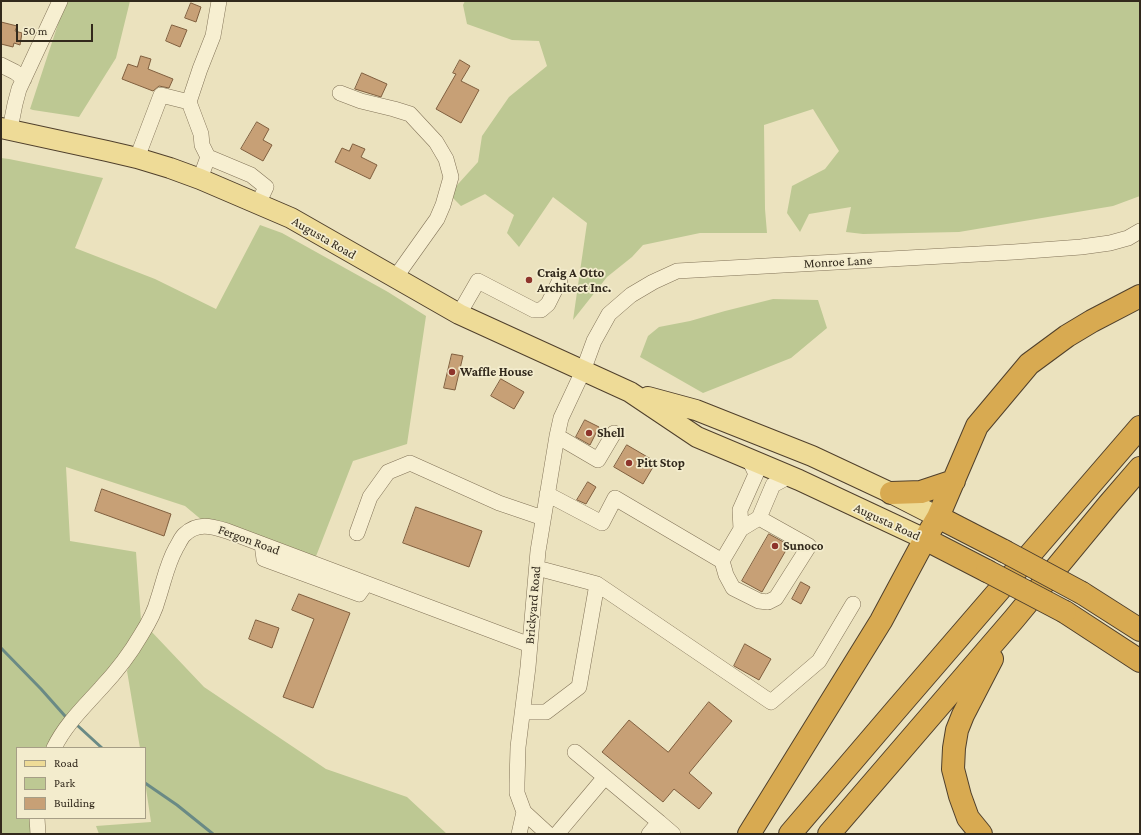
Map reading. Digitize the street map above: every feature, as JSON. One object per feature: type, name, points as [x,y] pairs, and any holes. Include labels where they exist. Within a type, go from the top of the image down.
[{"type":"highway","points":[[749,834],[881,621],[938,517],[977,426],[1029,364],[1067,336],[1140,296]]},
{"type":"highway","points":[[790,834],[1140,427]]},
{"type":"highway","points":[[829,834],[1014,619],[1140,468]]},
{"type":"highway","points":[[891,493],[921,492],[954,481]]},
{"type":"highway","name":"Augusta Road","points":[[938,517],[1082,593],[1140,630]]},
{"type":"highway","name":"Augusta Road","points":[[925,539],[1065,612],[1140,660]]},
{"type":"highway","points":[[981,834],[968,818],[960,796],[953,769],[954,748],[957,730],[963,715],[981,678],[1014,619]]},
{"type":"highway","points":[[1122,649],[1140,672]]},
{"type":"main road","name":"Augusta Road","points":[[5,128],[137,158],[200,179],[291,218],[458,314],[630,392],[696,410],[812,456],[938,517]]},
{"type":"main road","name":"Augusta Road","points":[[630,392],[698,437],[790,476],[925,539]]},
{"type":"street","points":[[5,128],[15,104],[19,89],[60,1]]},
{"type":"street","points":[[219,1],[214,36],[189,102],[201,134],[202,145],[208,157],[250,175],[266,186],[258,204]]},
{"type":"street","points":[[1,65],[15,72],[24,79]]},
{"type":"street","points":[[340,92],[361,102],[410,114],[436,142],[446,158],[451,177],[437,219],[395,278]]},
{"type":"street","points":[[137,158],[161,95],[189,102]]},
{"type":"street","points":[[200,179],[208,157]]},
{"type":"street","name":"Monroe Lane","points":[[583,371],[594,341],[608,314],[631,295],[677,271],[1066,248],[1110,243],[1128,238],[1140,231]]},
{"type":"street","points":[[458,314],[478,280],[534,310],[541,310],[548,304],[560,280]]},
{"type":"street","name":"Brickyard Road","points":[[548,834],[524,812],[517,793],[518,747],[543,518],[557,436],[561,418],[583,371]]},
{"type":"street","points":[[557,436],[598,460],[614,433]]},
{"type":"street","points":[[722,561],[740,529],[740,510],[756,474],[749,459]]},
{"type":"street","points":[[357,533],[370,497],[388,472],[410,463],[498,503],[543,518]]},
{"type":"street","points":[[740,529],[759,518],[773,486],[790,476]]},
{"type":"street","points":[[547,494],[602,523],[615,498],[722,561],[726,575],[733,588],[759,601],[768,602],[776,598],[809,546],[759,518]]},
{"type":"street","name":"Fergon Road","points":[[54,747],[69,723],[120,666],[142,634],[158,600],[169,563],[183,536],[190,529],[199,526],[208,526],[227,531],[530,646]]},
{"type":"street","points":[[537,568],[597,584],[771,702],[819,661],[853,604]]},
{"type":"street","points":[[523,712],[546,712],[579,687],[597,584]]},
{"type":"street","points":[[575,752],[673,834]]},
{"type":"street","points":[[557,834],[605,777]]},
{"type":"street","points":[[518,834],[524,812]]},
{"type":"street","points":[[37,819],[38,834]]},
{"type":"street","points":[[649,834],[659,822]]},
{"type":"green space","points":[[68,1],[130,1],[116,58],[79,117],[30,109],[61,15]]},
{"type":"green space","points":[[465,1],[1140,1],[1140,196],[1113,206],[959,232],[863,234],[846,232],[851,207],[809,214],[800,232],[787,213],[792,186],[825,169],[839,151],[813,109],[764,125],[765,209],[767,233],[700,233],[643,245],[632,257],[607,277],[573,320],[587,223],[553,197],[519,247],[507,233],[514,215],[485,194],[461,206],[449,194],[478,162],[482,136],[509,97],[547,66],[539,41],[512,40],[467,24],[463,5]]},
{"type":"green space","points":[[1,158],[103,178],[75,248],[155,279],[216,309],[260,225],[282,233],[388,292],[426,316],[407,444],[353,461],[313,564],[209,526],[185,506],[66,467],[70,541],[136,552],[142,634],[55,747],[16,747],[16,819],[37,819],[38,834],[1,834]]},
{"type":"green space","points":[[773,299],[818,300],[827,328],[791,358],[703,393],[640,357],[648,336],[659,327],[690,321]]},
{"type":"green space","points":[[149,629],[204,687],[326,769],[407,797],[447,834],[99,834],[96,826],[151,822],[146,789],[146,747],[140,747],[127,671]]},
{"type":"building","points":[[191,3],[201,7],[196,22],[185,18]]},
{"type":"building","points":[[1,22],[17,26],[15,31],[22,33],[20,45],[14,43],[13,47],[1,44]]},
{"type":"building","points":[[172,25],[187,30],[180,47],[166,41]]},
{"type":"building","points":[[141,56],[151,59],[148,69],[173,79],[169,88],[159,86],[153,91],[122,79],[128,64],[137,67]]},
{"type":"building","points":[[460,60],[470,66],[461,81],[479,90],[461,123],[436,109],[456,74],[453,73]]},
{"type":"building","points":[[362,73],[387,84],[381,97],[355,89]]},
{"type":"building","points":[[257,122],[269,129],[263,140],[272,145],[263,161],[241,149]]},
{"type":"building","points":[[353,144],[365,149],[361,157],[377,165],[370,179],[335,162],[342,148],[349,151]]},
{"type":"building","points":[[452,354],[463,356],[455,390],[444,388]]},
{"type":"building","points":[[501,379],[524,392],[514,409],[491,396]]},
{"type":"building","points":[[585,420],[599,427],[590,445],[576,437]]},
{"type":"building","points":[[627,445],[656,462],[643,484],[614,467]]},
{"type":"building","points":[[588,482],[596,487],[586,504],[577,500]]},
{"type":"building","points":[[102,489],[171,514],[164,536],[95,511]]},
{"type":"building","points":[[416,507],[482,531],[469,567],[403,543]]},
{"type":"building","points":[[769,534],[789,545],[762,592],[742,581]]},
{"type":"building","points":[[801,582],[810,587],[801,604],[792,599]]},
{"type":"building","points":[[299,594],[350,613],[313,708],[283,697],[314,619],[292,610]]},
{"type":"building","points":[[256,620],[279,628],[272,648],[249,639]]},
{"type":"building","points":[[745,644],[771,659],[759,680],[734,666]]},
{"type":"building","points":[[709,702],[732,721],[689,773],[712,793],[699,809],[674,789],[663,802],[602,752],[629,720],[668,752]]},
{"type":"waterway","points":[[1,648],[65,716]]},
{"type":"waterway","points":[[78,726],[101,747]]},
{"type":"waterway","points":[[146,784],[177,805],[213,834]]},
{"type":"place","name":"Craig A Otto Architect Inc.","points":[[529,280]]},
{"type":"place","name":"Waffle House","points":[[452,372]]},
{"type":"place","name":"Shell","points":[[589,433]]},
{"type":"place","name":"Pitt Stop","points":[[629,463]]},
{"type":"place","name":"Sunoco","points":[[775,546]]}]
